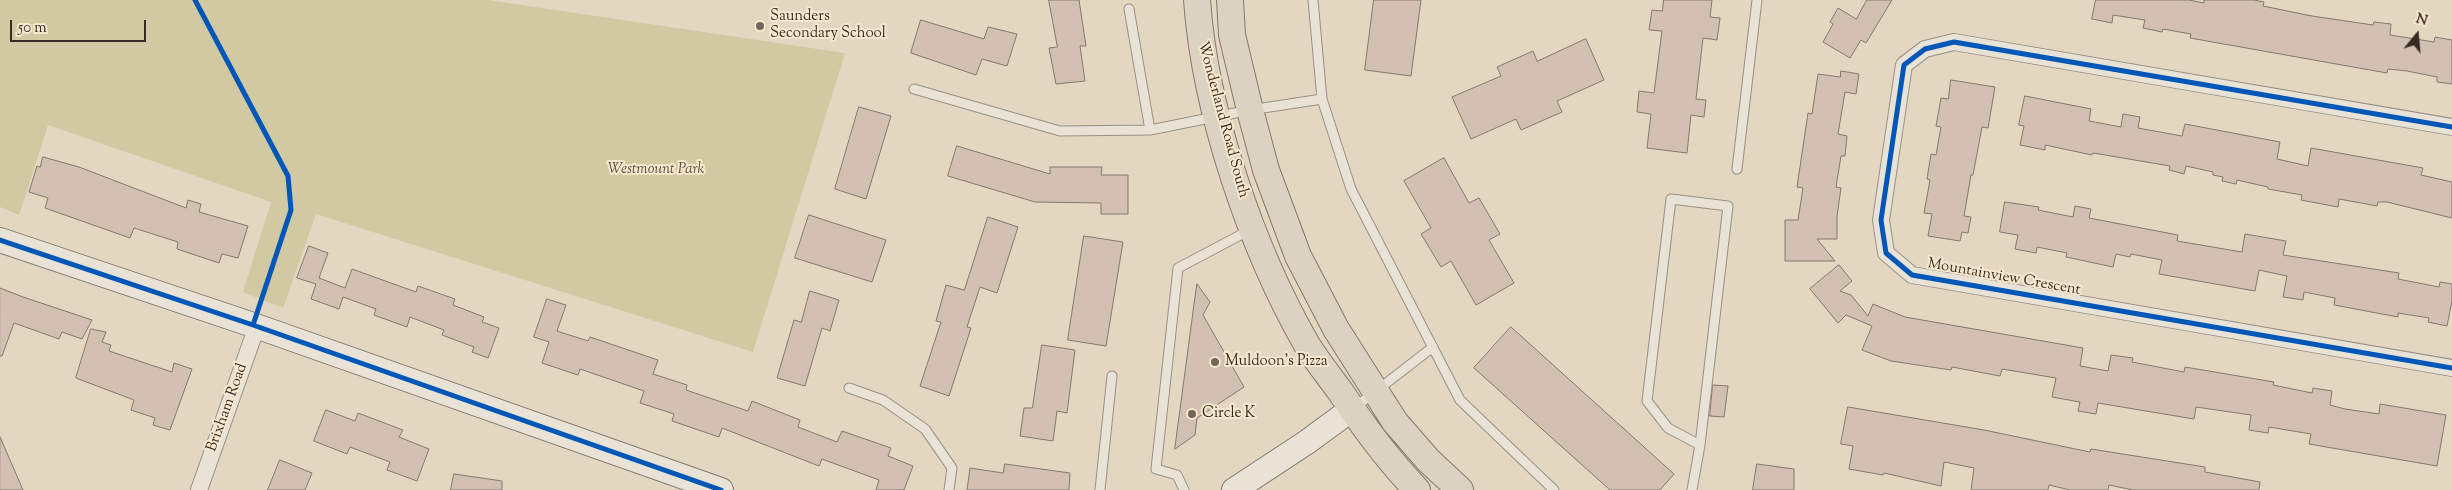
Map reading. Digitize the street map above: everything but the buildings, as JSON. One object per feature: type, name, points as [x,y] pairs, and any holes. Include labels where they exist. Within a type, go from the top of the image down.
[{"type":"main road","name":"Wonderland Road South","points":[[1197,0],[1200,40],[1234,180],[1268,270],[1308,346],[1352,409],[1417,490]]},
{"type":"main road","name":"Wonderland Road South","points":[[1230,0],[1232,35],[1250,110],[1266,170],[1298,256],[1336,329],[1395,422],[1428,460],[1460,490]]},
{"type":"street","name":"Mountainview Crescent","points":[[2452,127],[1954,42],[1926,49],[1904,65],[1881,220],[1886,253],[1912,275],[2452,368]]},
{"type":"street","points":[[0,240],[257,326],[721,490]]},
{"type":"street","name":"Brixham Road","points":[[199,490],[257,326]]},
{"type":"street","points":[[1234,490],[1308,442],[1352,409]]},
{"type":"lane","points":[[1313,0],[1322,99],[1351,189],[1460,400],[1554,490]]},
{"type":"lane","points":[[1737,169],[1757,0]]},
{"type":"lane","points":[[1129,9],[1150,130]]},
{"type":"lane","points":[[914,88],[1060,131],[1150,130],[1218,118],[1250,110],[1322,99]]},
{"type":"lane","points":[[1692,490],[1700,445],[1728,206],[1671,199],[1647,401],[1668,428],[1700,445]]},
{"type":"lane","points":[[1184,490],[1177,475],[1156,469],[1178,268],[1253,228]]},
{"type":"lane","points":[[1352,409],[1433,347]]},
{"type":"lane","points":[[1100,490],[1112,376]]},
{"type":"lane","points":[[849,388],[883,400],[925,429],[952,468],[949,490]]},
{"type":"green space","name":"Westmount Park","points":[[0,0],[488,0],[845,53],[753,352],[316,214],[283,308],[243,292],[271,202],[48,125],[19,215],[0,207]]},
{"type":"cycle path","points":[[195,0],[288,176],[291,210],[253,325]]},
{"type":"cycle path","points":[[2452,127],[1954,42],[1925,49],[1904,65],[1881,220],[1886,253],[1912,275],[2452,368]]},
{"type":"cycle path","points":[[0,240],[253,325],[721,490]]},
{"type":"place","name":"Saunders Secondary School","points":[[760,26]]},
{"type":"place","name":"Muldoon's Pizza","points":[[1215,362]]},
{"type":"place","name":"Circle K","points":[[1192,414]]}]
